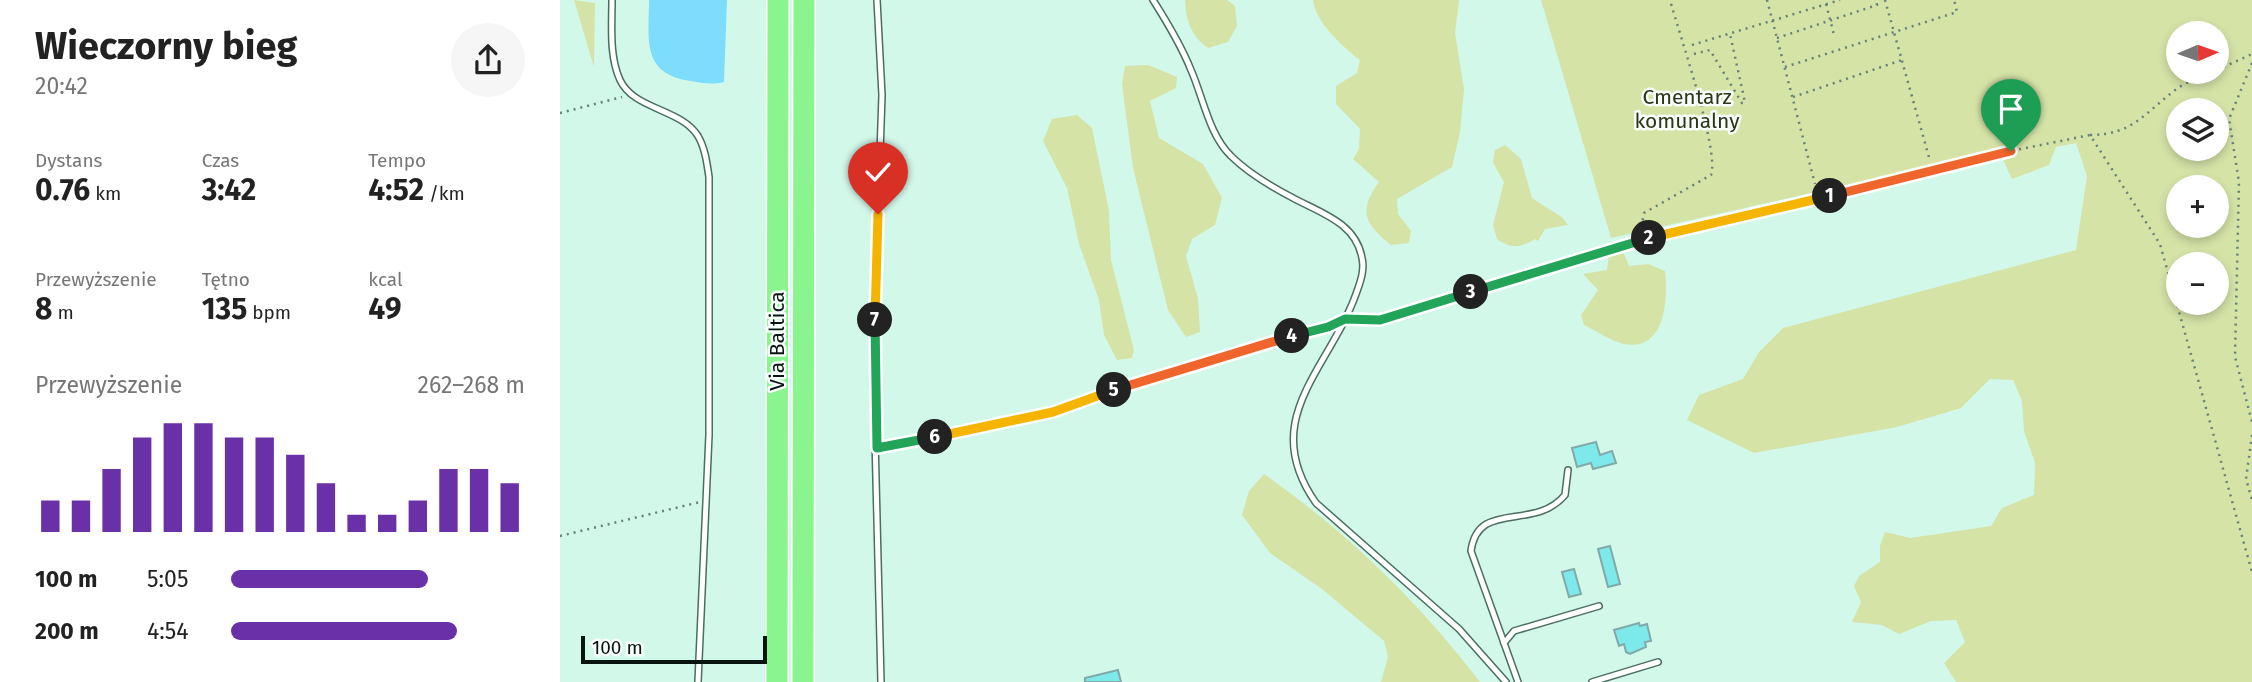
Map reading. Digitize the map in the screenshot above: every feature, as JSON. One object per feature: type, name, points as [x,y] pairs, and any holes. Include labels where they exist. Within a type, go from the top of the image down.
[{"type":"highway","name":"Via Baltica","points":[[777,682],[778,0]]},
{"type":"highway","name":"Via Baltica","points":[[803,682],[804,0]]},
{"type":"lane","points":[[612,0],[614,64],[621,83],[631,93],[684,122],[697,135],[705,153],[709,177],[707,500],[698,682]]},
{"type":"lane","points":[[877,0],[882,95],[873,357],[881,682]]},
{"type":"lane","points":[[1153,0],[1175,37],[1216,134],[1230,155],[1290,197],[1337,220],[1353,236],[1363,258],[1362,277],[1345,319],[1301,397],[1294,421],[1293,446],[1303,485],[1316,503],[1459,629],[1506,682]]},
{"type":"lane","points":[[1345,319],[1380,320],[1639,240],[1780,208]]},
{"type":"lane","points":[[1518,682],[1471,551],[1473,537],[1489,521],[1539,515],[1551,508],[1565,495],[1568,470]]},
{"type":"lane","points":[[1504,643],[1514,631],[1598,606]]},
{"type":"lane","points":[[1592,682],[1658,662]]},
{"type":"path","points":[[1639,240],[1640,219],[1644,213],[1711,175],[1713,159],[1670,0]]},
{"type":"path","points":[[1767,0],[1815,184]]},
{"type":"path","points":[[1692,46],[1840,0]]},
{"type":"path","points":[[1777,38],[1877,5],[1876,0]]},
{"type":"path","points":[[1885,0],[1930,161]]},
{"type":"path","points":[[1785,67],[1957,12],[1954,0]]},
{"type":"path","points":[[1826,4],[1834,35]]},
{"type":"path","points":[[1694,54],[1710,50],[1742,103],[1745,102],[1730,34]]},
{"type":"path","points":[[2230,64],[2252,54]]},
{"type":"path","points":[[1793,97],[1902,60]]},
{"type":"path","points":[[2252,63],[2229,120],[2239,182],[2235,357],[2252,422]]},
{"type":"path","points":[[1780,208],[2011,151],[2090,135],[2109,135],[2132,126],[2186,84]]},
{"type":"path","points":[[560,113],[609,102],[631,93]]},
{"type":"path","points":[[2090,135],[2160,244],[2252,572]]},
{"type":"path","points":[[877,448],[1053,412],[1128,385],[1229,357],[1268,341],[1328,327],[1345,319]]},
{"type":"path","points":[[2252,435],[2246,479],[2252,500]]},
{"type":"path","points":[[560,536],[707,500]]},
{"type":"green space","points":[[574,0],[595,3],[594,67]]},
{"type":"green space","points":[[1185,0],[1227,0],[1235,6],[1237,26],[1228,42],[1208,48],[1202,43],[1190,27]]},
{"type":"green space","points":[[1313,0],[1459,0],[1455,33],[1464,89],[1460,132],[1452,167],[1397,199],[1398,214],[1411,231],[1409,243],[1391,245],[1375,230],[1367,216],[1368,201],[1379,182],[1353,159],[1359,149],[1360,129],[1336,104],[1336,86],[1357,73],[1360,60],[1324,25]]},
{"type":"green space","name":"Cmentarz komunalny","points":[[1541,0],[2252,0],[2252,682],[1956,682],[1944,663],[1965,642],[1956,620],[1931,621],[1899,634],[1882,625],[1852,622],[1861,602],[1854,586],[1859,576],[1880,562],[1880,546],[1885,532],[1910,538],[1991,526],[2002,508],[2034,495],[2035,463],[2024,431],[2022,401],[2013,380],[1990,379],[1961,408],[1897,427],[1754,453],[1687,420],[1699,395],[1743,379],[1759,352],[1783,328],[2076,250],[2087,176],[2076,143],[2056,147],[2049,165],[2012,179],[1999,151],[1611,238]]},
{"type":"green space","points":[[1148,65],[1177,77],[1176,88],[1150,101],[1159,138],[1203,164],[1222,198],[1215,225],[1192,239],[1186,256],[1198,298],[1200,332],[1186,337],[1168,310],[1133,168],[1122,84],[1125,66]]},
{"type":"green space","points":[[1077,115],[1092,128],[1109,211],[1111,260],[1134,350],[1132,358],[1117,360],[1104,335],[1099,300],[1079,244],[1067,188],[1043,141],[1052,119]]},
{"type":"green space","points":[[1505,145],[1521,159],[1532,198],[1563,218],[1568,225],[1545,229],[1538,241],[1535,239],[1520,246],[1512,246],[1497,239],[1493,225],[1504,182],[1493,163],[1495,150]]},
{"type":"green space","points":[[1616,251],[1624,254],[1629,266],[1648,264],[1665,271],[1666,295],[1661,321],[1649,340],[1638,344],[1624,344],[1609,338],[1584,325],[1581,315],[1598,290],[1583,274],[1607,270],[1609,254]]},
{"type":"green space","points":[[1264,474],[1295,496],[1380,569],[1432,623],[1480,682],[1381,682],[1388,657],[1384,641],[1322,589],[1270,553],[1242,515],[1249,491]]},
{"type":"water","points":[[649,0],[727,0],[724,82],[703,83],[675,77],[663,71],[651,53]]},
{"type":"building","points":[[1596,442],[1600,455],[1612,451],[1616,463],[1593,469],[1591,463],[1577,467],[1572,448]]},
{"type":"building","points":[[1610,546],[1620,584],[1608,587],[1598,549]]},
{"type":"building","points":[[1574,569],[1581,594],[1569,597],[1562,572]]},
{"type":"building","points":[[1639,623],[1640,626],[1647,624],[1651,641],[1645,642],[1646,647],[1630,654],[1626,652],[1624,644],[1619,646],[1614,630]]},
{"type":"building","points":[[1118,670],[1121,682],[1085,682],[1085,678]]},
{"type":"route","points":[[878,214],[873,357],[877,448],[1053,412],[1128,385],[1204,361],[1229,357],[1268,341],[1328,327],[1345,319],[1380,320],[1620,245],[2011,151]]}]
